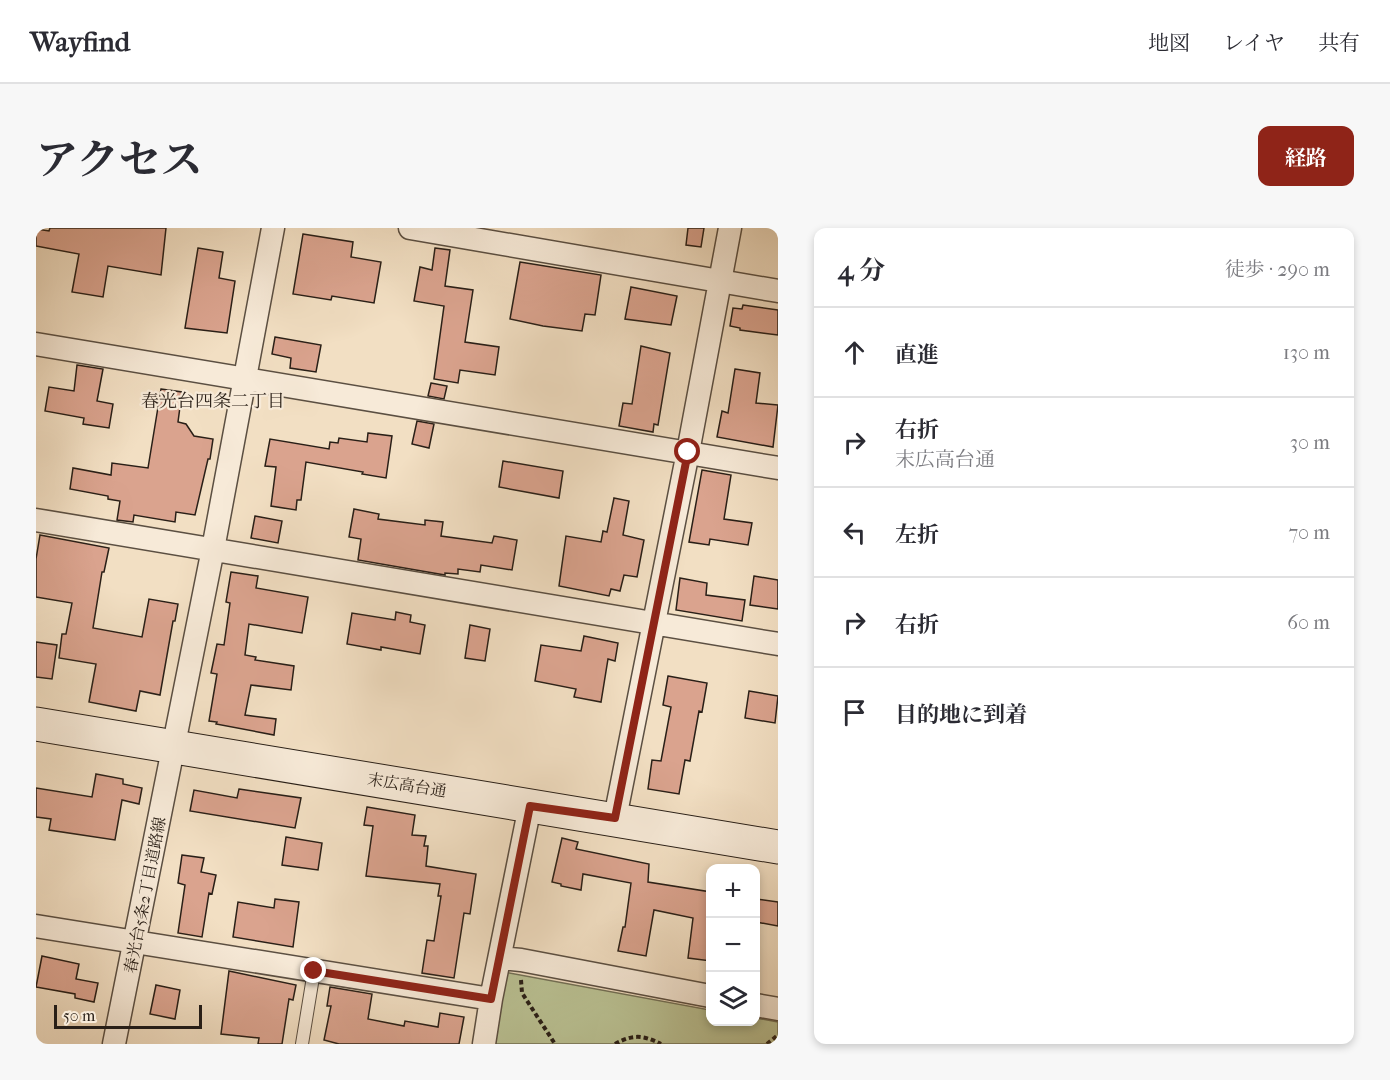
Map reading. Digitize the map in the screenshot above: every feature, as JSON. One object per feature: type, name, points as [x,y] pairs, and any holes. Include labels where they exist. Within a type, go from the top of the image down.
[{"type":"street","name":"春光台5条2丁目道路線","points":[[114,1044],[213,549],[273,228]]},
{"type":"street","points":[[410,228],[778,291]]},
{"type":"street","points":[[615,818],[730,228]]},
{"type":"street","points":[[36,344],[778,468]]},
{"type":"street","points":[[36,520],[778,644]]},
{"type":"street","name":"末広高台通","points":[[36,724],[615,818],[778,847]]},
{"type":"street","points":[[484,1044],[491,999],[510,959],[530,806]]},
{"type":"street","points":[[36,926],[491,999]]},
{"type":"street","points":[[510,959],[706,995]]},
{"type":"street","points":[[760,1006],[778,1009]]},
{"type":"lane","points":[[302,1044],[314,971]]},
{"type":"path","points":[[510,959],[522,993],[555,1044]]},
{"type":"path","points":[[767,1044],[778,1035]]},
{"type":"path","points":[[615,1044],[629,1036],[649,1038],[661,1044]]},
{"type":"green space","points":[[499,971],[706,1009],[706,1026],[760,1026],[760,1019],[778,1022],[778,1044],[485,1044]]},
{"type":"building","points":[[50,228],[166,228],[161,275],[108,266],[103,297],[72,292],[79,254],[36,246],[36,229],[49,231]]},
{"type":"building","points":[[688,228],[704,228],[701,247],[686,245]]},
{"type":"building","points":[[303,234],[353,242],[351,257],[381,262],[374,303],[332,296],[331,300],[293,294]]},
{"type":"building","points":[[198,248],[223,252],[219,278],[235,281],[227,333],[185,328]]},
{"type":"building","points":[[435,248],[450,250],[445,286],[473,290],[465,342],[499,347],[495,375],[460,370],[458,383],[434,379],[444,306],[414,301],[420,267],[432,270]]},
{"type":"building","points":[[520,262],[601,275],[595,315],[585,314],[582,331],[510,319]]},
{"type":"building","points":[[631,287],[677,296],[671,325],[625,319]]},
{"type":"building","points":[[743,305],[778,310],[778,335],[740,330],[740,328],[730,326],[733,308],[742,309]]},
{"type":"building","points":[[275,337],[321,345],[316,372],[290,368],[291,358],[272,354]]},
{"type":"building","points":[[641,346],[670,353],[658,425],[654,424],[653,432],[619,426],[623,403],[632,404]]},
{"type":"building","points":[[77,365],[103,369],[97,401],[113,404],[109,428],[83,424],[84,418],[45,411],[49,387],[74,391]]},
{"type":"building","points":[[735,369],[760,373],[756,403],[778,405],[773,447],[717,437],[722,411],[728,413]]},
{"type":"building","points":[[431,383],[447,386],[444,399],[428,396]]},
{"type":"building","points":[[161,389],[182,392],[178,422],[186,424],[194,436],[213,439],[195,515],[176,512],[175,522],[134,515],[133,522],[117,520],[120,501],[108,499],[108,496],[70,489],[73,468],[111,475],[112,463],[148,468]]},
{"type":"building","points":[[417,421],[434,424],[429,448],[412,444]]},
{"type":"building","points":[[368,433],[392,436],[386,478],[306,462],[301,500],[297,500],[296,510],[271,506],[276,467],[265,466],[270,439],[329,449],[330,442],[338,443],[339,438],[367,442]]},
{"type":"building","points":[[503,461],[563,471],[559,498],[499,487]]},
{"type":"building","points":[[702,470],[731,475],[724,519],[752,523],[748,545],[710,539],[709,545],[689,542]]},
{"type":"building","points":[[614,498],[629,501],[623,535],[644,540],[637,577],[624,575],[620,591],[611,589],[609,596],[559,586],[566,536],[601,542],[603,531],[607,532]]},
{"type":"building","points":[[354,509],[379,514],[378,519],[425,525],[425,520],[443,522],[441,536],[492,543],[494,536],[517,540],[512,570],[481,565],[480,572],[458,569],[458,574],[445,573],[445,575],[358,560],[361,539],[349,537]]},
{"type":"building","points":[[255,516],[282,521],[278,543],[251,538]]},
{"type":"building","points":[[40,535],[109,548],[104,572],[102,572],[93,628],[142,637],[149,599],[178,604],[160,695],[140,691],[136,711],[89,702],[96,664],[59,658],[62,634],[66,634],[72,603],[36,597],[36,559]]},
{"type":"building","points":[[231,572],[258,576],[256,588],[308,597],[302,633],[249,624],[245,655],[256,657],[255,660],[294,666],[291,690],[251,685],[245,715],[276,719],[274,735],[209,721],[217,674],[211,673],[217,644],[224,645],[230,603],[226,602]]},
{"type":"building","points":[[754,576],[778,580],[778,609],[750,605]]},
{"type":"building","points":[[680,578],[707,583],[706,595],[745,600],[742,621],[676,610]]},
{"type":"building","points":[[396,612],[411,615],[410,622],[425,625],[420,654],[347,644],[352,613],[395,620]]},
{"type":"building","points":[[470,625],[490,629],[485,661],[465,658]]},
{"type":"building","points":[[584,636],[618,643],[615,661],[608,659],[601,702],[574,697],[576,689],[535,681],[541,645],[581,651]]},
{"type":"building","points":[[36,642],[57,645],[52,679],[36,677]]},
{"type":"building","points":[[668,676],[707,683],[702,712],[699,711],[690,761],[685,760],[679,794],[648,789],[652,760],[661,761],[671,707],[663,705]]},
{"type":"building","points":[[749,691],[778,696],[775,723],[745,718]]},
{"type":"building","points":[[96,774],[123,779],[123,784],[142,788],[139,804],[122,800],[115,840],[49,830],[51,819],[36,817],[36,788],[92,797]]},
{"type":"building","points":[[239,789],[301,798],[295,828],[190,811],[194,790],[237,798]]},
{"type":"building","points":[[367,807],[415,815],[412,835],[426,836],[424,846],[428,846],[426,866],[476,874],[470,914],[464,913],[454,978],[422,973],[427,940],[434,941],[441,896],[438,896],[440,884],[366,876],[373,826],[364,825]]},
{"type":"building","points":[[286,837],[322,843],[318,870],[282,865]]},
{"type":"building","points":[[562,838],[578,842],[576,849],[649,864],[648,882],[706,891],[706,960],[688,958],[693,918],[654,910],[646,956],[618,951],[623,927],[625,927],[631,883],[583,874],[581,890],[552,882]]},
{"type":"building","points":[[182,855],[204,858],[201,872],[216,875],[212,894],[209,893],[202,937],[178,933],[185,885],[178,883]]},
{"type":"building","points":[[275,899],[299,902],[293,947],[233,937],[238,902],[274,908]]},
{"type":"building","points":[[760,900],[778,902],[778,926],[760,923]]},
{"type":"building","points":[[42,956],[79,964],[76,979],[98,983],[94,1002],[75,998],[75,994],[36,987]]},
{"type":"building","points":[[229,971],[296,985],[293,1000],[289,999],[282,1044],[258,1044],[259,1038],[221,1034]]},
{"type":"building","points":[[156,985],[180,990],[175,1019],[150,1014]]},
{"type":"building","points":[[330,987],[372,994],[368,1019],[404,1026],[405,1021],[438,1027],[440,1013],[464,1017],[459,1044],[339,1044],[324,1040],[331,1006],[327,1006]]},
{"type":"district","name":"春光台四条二丁目","points":[[213,401]]},
{"type":"route","points":[[314,971],[491,999],[530,806],[615,818],[688,452]]}]
